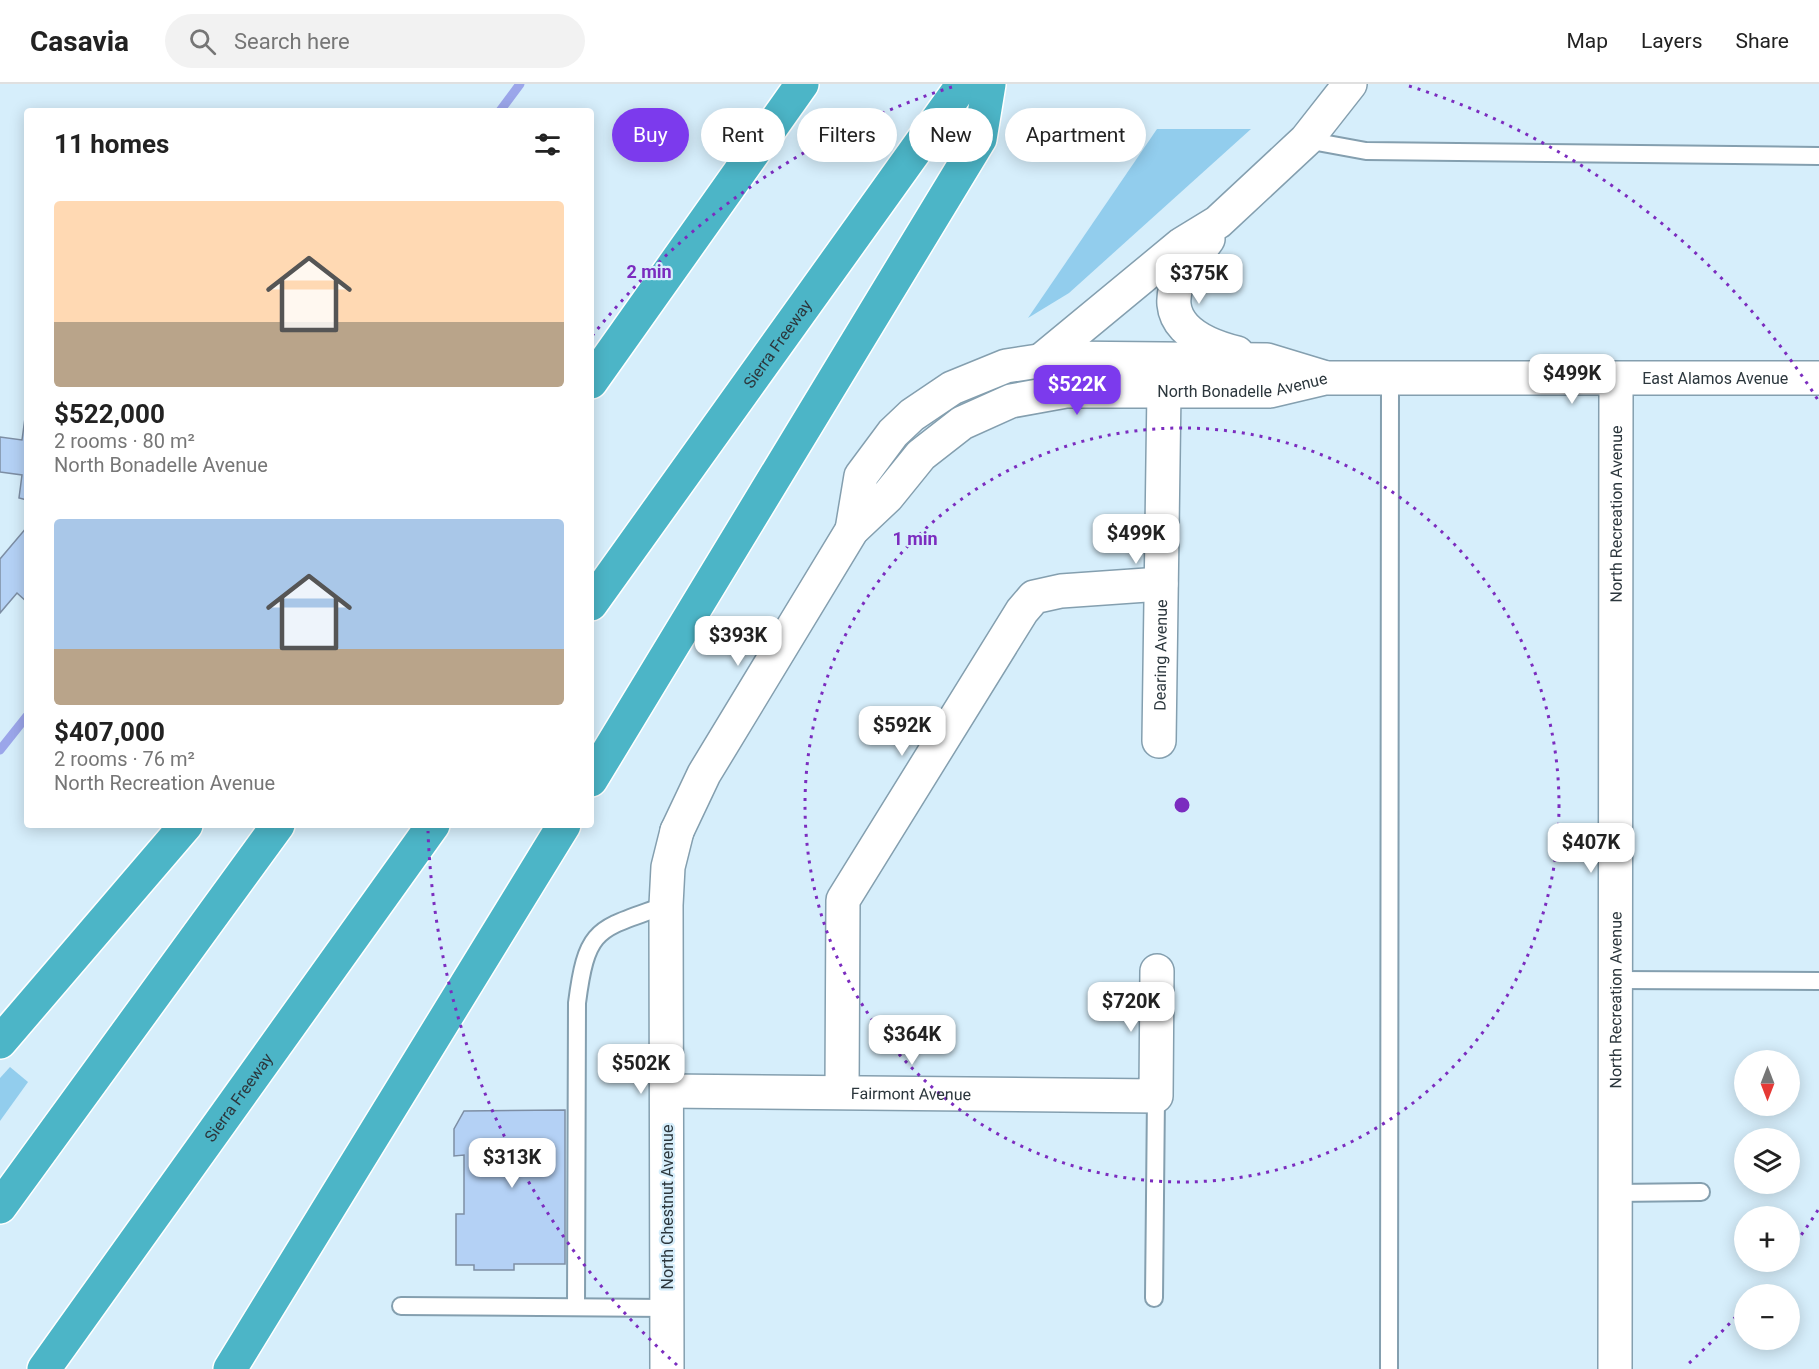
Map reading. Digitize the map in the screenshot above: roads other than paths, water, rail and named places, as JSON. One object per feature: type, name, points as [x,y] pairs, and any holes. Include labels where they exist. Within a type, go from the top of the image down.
[{"type":"highway","points":[[594,378],[802,84]]},
{"type":"highway","name":"Sierra Freeway","points":[[594,600],[963,84]]},
{"type":"highway","points":[[594,775],[980,139],[989,84]]},
{"type":"highway","points":[[0,1042],[183,828]]},
{"type":"highway","points":[[0,1207],[276,828]]},
{"type":"highway","name":"Sierra Freeway","points":[[44,1369],[431,828]]},
{"type":"highway","points":[[230,1369],[562,828]]},
{"type":"street","name":"North Bonadelle Avenue","points":[[1044,358],[1182,244],[1218,222],[1306,140],[1350,84]]},
{"type":"street","points":[[1218,222],[1180,278],[1173,302],[1174,312],[1189,331],[1207,344],[1267,360]]},
{"type":"street","name":"North Bonadelle Avenue","points":[[852,530],[861,476],[893,433],[931,400],[971,378],[1006,366],[1044,358],[1267,360],[1325,378]]},
{"type":"street","name":"North Bonadelle Avenue","points":[[677,831],[704,774],[852,530],[887,497],[910,468],[940,438],[986,410],[1019,399],[1065,391],[1270,391],[1325,378]]},
{"type":"street","name":"East Alamos Avenue","points":[[1325,378],[1819,378]]},
{"type":"street","name":"North Recreation Avenue","points":[[1615,1369],[1616,379]]},
{"type":"street","name":"Dearing Avenue","points":[[1159,741],[1164,390]]},
{"type":"street","points":[[842,1090],[843,900],[1022,611],[1034,597],[1061,591],[1161,584]]},
{"type":"street","name":"North Chestnut Avenue","points":[[667,1369],[666,905],[668,867],[677,831]]},
{"type":"street","points":[[1156,1096],[1157,971]]},
{"type":"street","name":"Fairmont Avenue","points":[[667,1090],[842,1090],[1156,1096]]},
{"type":"lane","points":[[1306,140],[1366,151],[1819,156]]},
{"type":"lane","points":[[1389,1369],[1390,378]]},
{"type":"lane","points":[[576,1307],[577,1003],[581,974],[592,941],[604,928],[666,905]]},
{"type":"lane","points":[[1616,980],[1819,981]]},
{"type":"lane","points":[[1154,1298],[1156,1096]]},
{"type":"lane","points":[[1616,1192],[1701,1192]]},
{"type":"lane","points":[[401,1306],[667,1308]]},
{"type":"waterway","points":[[502,108],[520,84]]},
{"type":"waterway","points":[[0,750],[24,720]]}]
